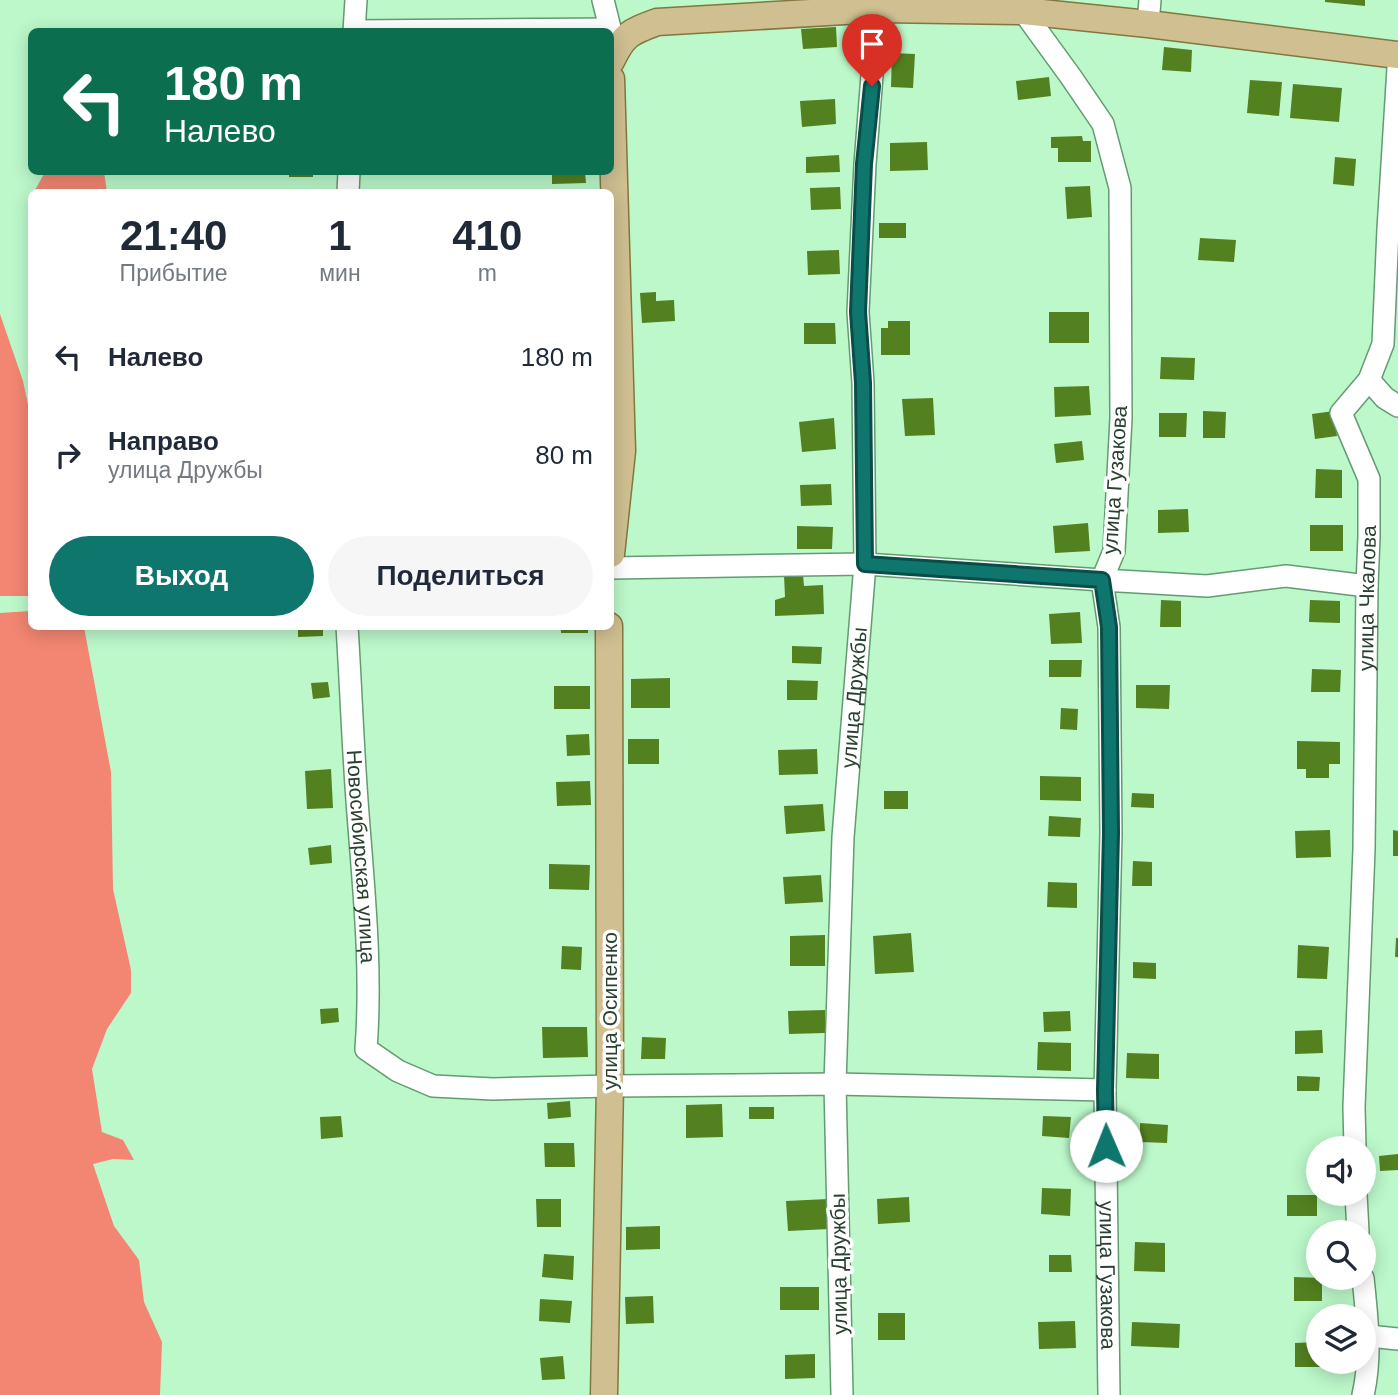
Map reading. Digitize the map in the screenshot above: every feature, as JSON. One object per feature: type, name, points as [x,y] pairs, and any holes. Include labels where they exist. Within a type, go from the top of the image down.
[{"type":"main road","points":[[614,39],[657,22],[879,4],[1023,11],[1149,12],[1398,55]]},
{"type":"main road","points":[[614,175],[622,451],[614,526]]},
{"type":"main road","name":"улица Осипенко","points":[[604,1395],[610,1086],[609,630]]},
{"type":"street","points":[[354,28],[356,0]]},
{"type":"street","points":[[603,0],[609,28]]},
{"type":"street","name":"улица Дружбы","points":[[842,1395],[835,1084],[843,837],[865,564],[863,383],[858,312],[864,164],[879,4]]},
{"type":"street","name":"улица Гузакова","points":[[1023,11],[1103,124],[1120,188],[1121,418],[1114,551],[1102,580],[1109,627],[1111,833],[1105,1090],[1109,1395]]},
{"type":"street","name":"улица Чкалова","points":[[1355,1136],[1364,849],[1369,479],[1340,413],[1369,380],[1383,344],[1398,68]]},
{"type":"street","points":[[1369,380],[1385,398],[1398,406]]},
{"type":"street","points":[[614,568],[865,564],[1207,586],[1286,576],[1367,586]]},
{"type":"street","name":"Новосибирская улица","points":[[347,630],[355,785],[369,958],[366,1049],[398,1071],[433,1086],[493,1089],[610,1086]]},
{"type":"street","points":[[610,1086],[835,1084],[1105,1090]]},
{"type":"street","points":[[1376,1337],[1398,1339]]},
{"type":"street","points":[[1363,1395],[1367,1374]]},
{"type":"shaded area","points":[[43,175],[104,175],[107,189],[36,189]]},
{"type":"shaded area","points":[[0,314],[23,381],[28,405],[28,596],[0,596]]},
{"type":"shaded area","points":[[28,611],[28,630],[85,630],[111,772],[113,889],[131,970],[131,993],[107,1029],[92,1069],[102,1132],[123,1140],[134,1160],[113,1159],[93,1164],[114,1226],[139,1260],[144,1302],[162,1342],[160,1395],[0,1395],[0,613]]},
{"type":"building","points":[[1365,0],[1365,6],[1325,2]]},
{"type":"building","points":[[836,27],[837,47],[803,49],[801,29]]},
{"type":"building","points":[[1164,47],[1192,50],[1191,72],[1162,70]]},
{"type":"building","points":[[892,53],[915,54],[913,88],[891,87]]},
{"type":"building","points":[[1049,77],[1051,96],[1018,100],[1016,81]]},
{"type":"building","points":[[1250,80],[1282,82],[1279,116],[1247,113]]},
{"type":"building","points":[[1293,84],[1342,88],[1339,122],[1290,118]]},
{"type":"building","points":[[835,99],[836,124],[802,127],[800,101]]},
{"type":"building","points":[[1082,136],[1083,141],[1091,141],[1091,162],[1058,162],[1058,148],[1051,148],[1051,137]]},
{"type":"building","points":[[927,142],[928,170],[890,171],[890,143]]},
{"type":"building","points":[[839,155],[840,172],[806,173],[806,157]]},
{"type":"building","points":[[1335,157],[1356,159],[1354,186],[1333,184]]},
{"type":"building","points":[[289,175],[313,175],[313,177]]},
{"type":"building","points":[[552,175],[585,175],[586,183],[552,184]]},
{"type":"building","points":[[1090,186],[1092,217],[1067,219],[1065,187]]},
{"type":"building","points":[[840,187],[841,209],[811,210],[810,188]]},
{"type":"building","points":[[879,223],[906,223],[906,238],[879,238]]},
{"type":"building","points":[[1200,238],[1236,240],[1234,262],[1198,260]]},
{"type":"building","points":[[839,250],[840,274],[808,275],[807,251]]},
{"type":"building","points":[[656,292],[656,301],[674,300],[675,321],[642,323],[640,293]]},
{"type":"building","points":[[1049,312],[1089,312],[1089,343],[1049,343]]},
{"type":"building","points":[[888,321],[910,321],[910,355],[881,355],[881,328],[888,328]]},
{"type":"building","points":[[804,323],[835,323],[836,344],[804,344]]},
{"type":"building","points":[[1161,357],[1195,358],[1194,380],[1160,379]]},
{"type":"building","points":[[1089,386],[1091,415],[1055,417],[1054,387]]},
{"type":"building","points":[[933,398],[935,435],[905,436],[902,399]]},
{"type":"building","points":[[1203,411],[1226,412],[1225,438],[1203,438]]},
{"type":"building","points":[[1334,411],[1337,436],[1315,439],[1312,414]]},
{"type":"building","points":[[1159,413],[1187,413],[1186,437],[1159,437]]},
{"type":"building","points":[[834,418],[836,449],[802,452],[799,422]]},
{"type":"building","points":[[1082,441],[1084,460],[1056,463],[1054,444]]},
{"type":"building","points":[[1316,469],[1342,470],[1342,498],[1315,498]]},
{"type":"building","points":[[831,484],[832,505],[801,506],[800,485]]},
{"type":"building","points":[[1188,509],[1189,532],[1158,533],[1158,510]]},
{"type":"building","points":[[1088,523],[1090,551],[1055,553],[1053,526]]},
{"type":"building","points":[[1310,525],[1343,525],[1343,551],[1310,551]]},
{"type":"building","points":[[797,526],[833,527],[832,549],[797,549]]},
{"type":"building","points":[[784,575],[803,575],[804,586],[823,585],[824,614],[775,616],[775,600],[785,597]]},
{"type":"building","points":[[1161,600],[1181,601],[1181,627],[1160,627]]},
{"type":"building","points":[[1310,600],[1340,601],[1340,623],[1309,622]]},
{"type":"building","points":[[1080,612],[1082,643],[1051,644],[1049,614]]},
{"type":"building","points":[[298,630],[323,630],[323,636],[298,637]]},
{"type":"building","points":[[561,630],[588,630],[588,633],[561,633]]},
{"type":"building","points":[[792,646],[822,647],[821,664],[792,663]]},
{"type":"building","points":[[1049,660],[1082,660],[1081,677],[1049,677]]},
{"type":"building","points":[[1312,669],[1341,670],[1340,692],[1311,692]]},
{"type":"building","points":[[670,678],[670,708],[631,708],[631,679]]},
{"type":"building","points":[[787,680],[818,681],[817,700],[787,700]]},
{"type":"building","points":[[328,682],[330,697],[313,699],[311,683]]},
{"type":"building","points":[[1136,685],[1170,685],[1169,709],[1136,708]]},
{"type":"building","points":[[554,686],[590,686],[590,709],[554,709]]},
{"type":"building","points":[[1061,708],[1078,709],[1077,730],[1060,729]]},
{"type":"building","points":[[589,734],[590,755],[567,756],[566,735]]},
{"type":"building","points":[[628,739],[659,739],[659,764],[628,764]]},
{"type":"building","points":[[1297,741],[1340,742],[1340,764],[1329,764],[1329,778],[1306,778],[1306,769],[1297,769]]},
{"type":"building","points":[[817,749],[818,774],[779,775],[778,750]]},
{"type":"building","points":[[331,769],[333,808],[307,809],[305,771]]},
{"type":"building","points":[[1040,776],[1081,777],[1081,801],[1040,800]]},
{"type":"building","points":[[590,781],[591,805],[557,806],[556,782]]},
{"type":"building","points":[[884,791],[908,791],[908,809],[884,809]]},
{"type":"building","points":[[1132,793],[1154,794],[1154,808],[1131,807]]},
{"type":"building","points":[[823,804],[825,831],[786,834],[784,806]]},
{"type":"building","points":[[1049,816],[1081,818],[1080,837],[1048,836]]},
{"type":"building","points":[[1330,830],[1331,857],[1296,858],[1295,831]]},
{"type":"building","points":[[1393,830],[1398,831],[1398,856],[1393,856]]},
{"type":"building","points":[[331,845],[332,863],[310,865],[308,848]]},
{"type":"building","points":[[1133,861],[1152,862],[1152,886],[1132,886]]},
{"type":"building","points":[[549,864],[590,865],[589,890],[549,889]]},
{"type":"building","points":[[821,875],[823,902],[785,904],[783,877]]},
{"type":"building","points":[[1048,882],[1077,883],[1077,908],[1047,907]]},
{"type":"building","points":[[911,933],[914,972],[875,974],[873,936]]},
{"type":"building","points":[[825,935],[825,966],[790,966],[790,936]]},
{"type":"building","points":[[1398,938],[1398,957],[1395,957]]},
{"type":"building","points":[[1298,945],[1329,947],[1327,979],[1297,978]]},
{"type":"building","points":[[562,946],[582,947],[581,970],[561,969]]},
{"type":"building","points":[[1133,962],[1156,963],[1156,979],[1133,978]]},
{"type":"building","points":[[338,1008],[339,1022],[321,1024],[320,1009]]},
{"type":"building","points":[[825,1010],[825,1033],[789,1034],[788,1011]]},
{"type":"building","points":[[1070,1011],[1071,1031],[1044,1032],[1043,1012]]},
{"type":"building","points":[[542,1027],[587,1027],[588,1057],[543,1058]]},
{"type":"building","points":[[1322,1030],[1323,1053],[1295,1054],[1295,1031]]},
{"type":"building","points":[[642,1037],[666,1038],[665,1059],[641,1059]]},
{"type":"building","points":[[1038,1042],[1071,1043],[1071,1071],[1037,1070]]},
{"type":"building","points":[[1127,1053],[1159,1054],[1159,1079],[1126,1078]]},
{"type":"building","points":[[1297,1076],[1320,1077],[1319,1091],[1297,1091]]},
{"type":"building","points":[[570,1101],[571,1117],[548,1119],[547,1103]]},
{"type":"building","points":[[722,1104],[723,1137],[686,1138],[686,1105]]},
{"type":"building","points":[[749,1107],[774,1107],[774,1119],[749,1119]]},
{"type":"building","points":[[341,1116],[343,1137],[321,1139],[320,1117]]},
{"type":"building","points":[[1043,1116],[1071,1117],[1069,1138],[1042,1136]]},
{"type":"building","points":[[1140,1123],[1168,1125],[1167,1143],[1140,1142]]},
{"type":"building","points":[[544,1143],[574,1143],[575,1167],[545,1167]]},
{"type":"building","points":[[1398,1154],[1398,1170],[1380,1171],[1379,1156]]},
{"type":"building","points":[[1042,1188],[1071,1189],[1070,1216],[1041,1214]]},
{"type":"building","points":[[1287,1195],[1306,1195],[1306,1206],[1317,1206],[1317,1216],[1287,1216]]},
{"type":"building","points":[[909,1197],[910,1222],[878,1224],[877,1199]]},
{"type":"building","points":[[536,1199],[561,1199],[561,1227],[537,1227]]},
{"type":"building","points":[[828,1199],[829,1229],[788,1231],[786,1201]]},
{"type":"building","points":[[660,1226],[660,1249],[626,1250],[626,1227]]},
{"type":"building","points":[[1135,1242],[1165,1243],[1165,1272],[1134,1271]]},
{"type":"building","points":[[544,1254],[574,1256],[573,1280],[542,1277]]},
{"type":"building","points":[[1049,1255],[1071,1255],[1072,1272],[1049,1272]]},
{"type":"building","points":[[1294,1277],[1306,1277],[1306,1290],[1322,1290],[1322,1301],[1294,1301]]},
{"type":"building","points":[[780,1287],[819,1287],[819,1310],[780,1310]]},
{"type":"building","points":[[653,1296],[654,1323],[626,1324],[625,1297]]},
{"type":"building","points":[[540,1299],[572,1301],[570,1323],[539,1321]]},
{"type":"building","points":[[878,1313],[905,1313],[905,1340],[878,1340]]},
{"type":"building","points":[[1075,1321],[1076,1348],[1039,1349],[1038,1322]]},
{"type":"building","points":[[1132,1322],[1180,1324],[1179,1348],[1131,1346]]},
{"type":"building","points":[[1295,1343],[1306,1343],[1306,1367],[1295,1367]]},
{"type":"building","points":[[815,1354],[815,1378],[785,1379],[785,1355]]},
{"type":"building","points":[[563,1356],[565,1379],[542,1380],[540,1358]]},
{"type":"route","points":[[872,86],[864,164],[858,312],[863,383],[865,564],[1102,580],[1109,627],[1111,833],[1106,1146]]}]
